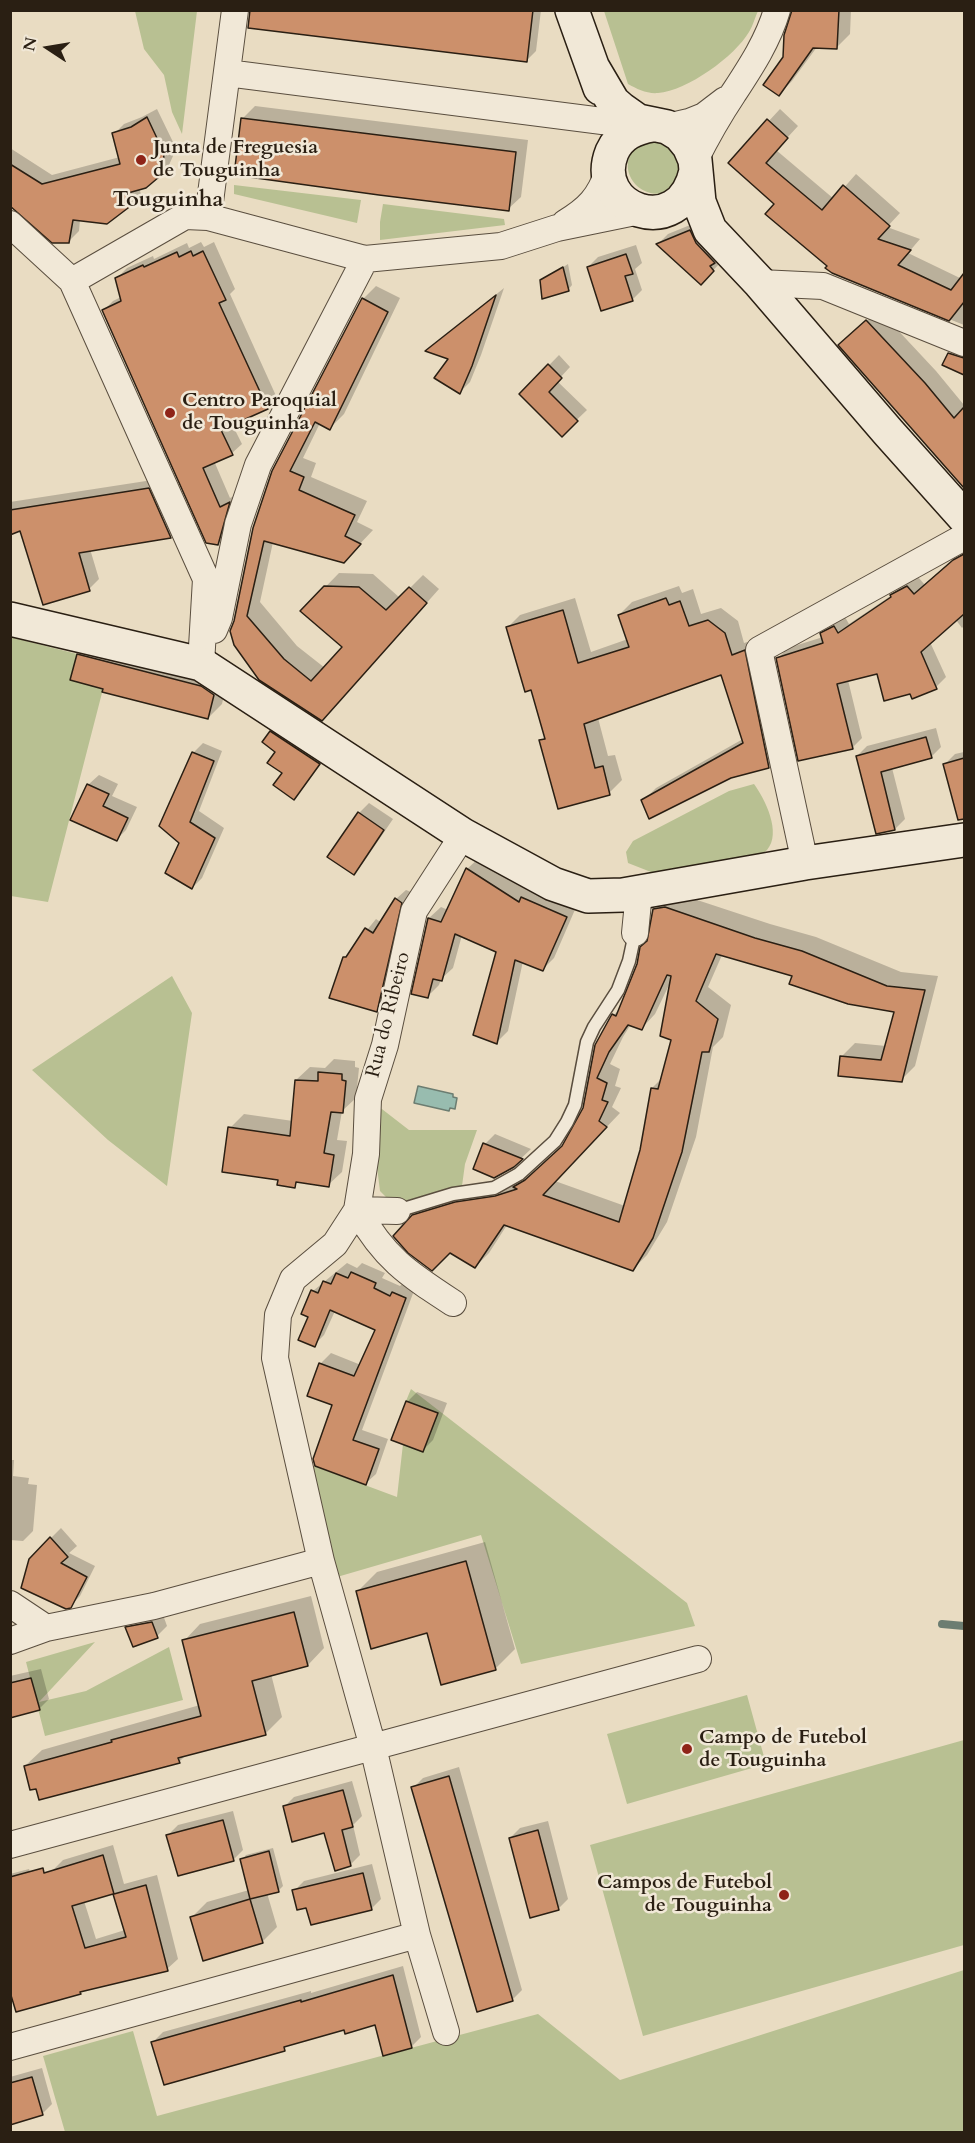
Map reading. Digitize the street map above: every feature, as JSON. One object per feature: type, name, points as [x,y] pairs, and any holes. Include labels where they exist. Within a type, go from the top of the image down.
[{"type":"street","points":[[208,217],[235,10]]},
{"type":"street","points":[[572,10],[593,68],[611,147],[611,185],[628,205],[647,212],[684,219],[710,230]]},
{"type":"street","points":[[72,281],[185,216],[208,217],[365,259],[501,246],[557,228],[666,210],[687,195],[693,184],[695,166],[731,96],[752,66],[777,10]]},
{"type":"street","points":[[593,68],[613,102],[638,121],[659,126],[680,135],[689,146],[695,166],[699,202],[710,230],[760,283],[888,432],[962,513],[759,650],[805,863]]},
{"type":"street","points":[[227,73],[611,147]]},
{"type":"street","points":[[557,228],[585,211],[603,185],[611,147],[624,135],[637,127],[689,122],[704,116],[731,96]]},
{"type":"street","points":[[10,225],[72,281],[206,579],[201,664]]},
{"type":"street","points":[[201,664],[219,618],[238,524],[258,465],[365,259]]},
{"type":"street","points":[[760,283],[823,286],[964,343]]},
{"type":"street","points":[[10,619],[201,664],[463,835],[553,884],[588,896],[623,896],[805,863],[964,840]]},
{"type":"street","name":"Rua do Ribeiro","points":[[446,2032],[417,1935],[373,1747],[321,1561],[275,1358],[278,1315],[293,1279],[335,1244],[357,1210],[366,1154],[368,1099],[385,1045],[414,911],[463,835]]},
{"type":"street","points":[[635,933],[639,892]]},
{"type":"street","points":[[357,1210],[397,1211]]},
{"type":"street","points":[[357,1210],[386,1254],[409,1275],[453,1303]]},
{"type":"street","points":[[10,1641],[46,1628],[154,1606],[321,1561]]},
{"type":"street","points":[[10,1604],[46,1628]]},
{"type":"street","points":[[10,1845],[698,1659]]},
{"type":"street","points":[[10,2047],[417,1935]]},
{"type":"lane","points":[[397,1211],[453,1194],[494,1188],[519,1174],[555,1141],[575,1104],[587,1042],[594,1026],[618,990],[629,961],[635,933]]},
{"type":"green space","points":[[604,10],[758,11],[750,30],[722,61],[682,86],[670,91],[654,93],[642,91],[628,84]]},
{"type":"green space","points":[[135,11],[197,11],[182,134],[172,112],[164,75],[144,49]]},
{"type":"green space","points":[[659,140],[675,148],[683,173],[666,193],[654,194],[636,185],[628,169],[628,160],[632,152],[640,145]]},
{"type":"green space","points":[[234,185],[361,200],[357,223],[234,194]]},
{"type":"green space","points":[[383,204],[504,219],[505,225],[380,240]]},
{"type":"green space","points":[[10,637],[77,654],[70,680],[103,689],[48,902],[11,896]]},
{"type":"green space","points":[[754,784],[767,807],[773,835],[767,850],[756,858],[656,874],[628,863],[626,852],[633,841],[729,791]]},
{"type":"green space","points":[[172,976],[192,1013],[167,1186],[108,1140],[32,1070]]},
{"type":"green space","points":[[378,1106],[409,1130],[477,1130],[465,1164],[462,1186],[393,1204],[380,1191],[376,1159]]},
{"type":"green space","points":[[411,1389],[687,1603],[695,1626],[521,1664],[481,1535],[337,1577],[311,1465],[397,1497],[403,1444],[423,1452],[438,1413],[406,1401]]},
{"type":"green space","points":[[95,1642],[39,1702],[86,1691],[169,1647],[183,1700],[45,1736],[26,1662]]},
{"type":"green space","name":"Campo de Futebol de Touguinha","points":[[747,1695],[766,1764],[627,1804],[607,1734]]},
{"type":"green space","name":"Campos de Futebol de Touguinha","points":[[964,1740],[964,1945],[643,2036],[590,1845]]},
{"type":"green space","points":[[964,1970],[964,2132],[65,2132],[43,2056],[133,2031],[157,2116],[538,2014],[620,2080]]},
{"type":"water","points":[[418,1086],[453,1094],[453,1097],[457,1098],[455,1109],[450,1108],[449,1111],[414,1103]]},
{"type":"building","points":[[250,10],[533,10],[527,62],[248,28]]},
{"type":"building","points":[[792,10],[839,10],[837,49],[813,48],[779,96],[763,85],[783,57],[784,35]]},
{"type":"building","points":[[147,117],[164,153],[163,168],[159,177],[146,188],[128,193],[132,205],[107,224],[73,220],[69,243],[52,243],[10,206],[10,164],[42,184],[120,164],[112,133],[131,127]]},
{"type":"building","points":[[241,118],[516,152],[509,211],[234,175]]},
{"type":"building","points":[[767,119],[788,138],[766,163],[822,210],[843,185],[890,226],[878,239],[911,250],[898,265],[951,290],[964,273],[964,302],[949,321],[832,273],[825,268],[827,266],[765,214],[774,204],[728,163]]},
{"type":"building","points":[[690,230],[696,243],[715,263],[710,266],[714,271],[701,285],[656,244]]},
{"type":"building","points":[[191,251],[193,256],[203,251],[226,300],[219,303],[268,409],[221,430],[233,455],[203,468],[220,507],[230,502],[218,545],[206,543],[102,310],[121,301],[115,278],[177,252],[179,257]]},
{"type":"building","points":[[626,254],[633,274],[625,276],[633,301],[601,311],[587,267]]},
{"type":"building","points":[[563,267],[569,291],[542,299],[540,280]]},
{"type":"building","points":[[496,295],[460,394],[434,378],[448,359],[425,351]]},
{"type":"building","points":[[362,298],[388,312],[330,430],[315,422],[290,471],[304,477],[299,490],[355,515],[345,536],[361,544],[344,563],[264,541],[247,616],[284,659],[311,681],[342,647],[300,611],[324,586],[359,587],[386,610],[409,587],[427,603],[322,721],[259,680],[234,645],[230,631],[253,528],[272,471]]},
{"type":"building","points":[[866,320],[925,383],[954,418],[964,407],[964,488],[838,345]]},
{"type":"building","points":[[948,353],[964,358],[964,375],[942,365]]},
{"type":"building","points":[[548,364],[562,378],[549,392],[578,421],[562,437],[519,394]]},
{"type":"building","points":[[149,488],[171,538],[79,553],[90,591],[43,605],[20,531],[10,535],[10,510]]},
{"type":"building","points":[[964,554],[964,614],[921,652],[937,689],[912,699],[910,694],[884,701],[877,674],[837,684],[853,749],[798,761],[776,658],[823,643],[820,633],[834,626],[838,633],[891,597],[890,595],[907,586],[914,594],[953,560]]},
{"type":"building","points":[[666,598],[669,605],[680,601],[689,626],[708,620],[725,633],[732,655],[745,650],[769,768],[731,778],[649,819],[641,800],[743,743],[721,675],[584,724],[595,768],[603,766],[610,795],[558,809],[539,740],[545,739],[531,690],[525,692],[506,627],[563,610],[578,663],[629,647],[618,615]]},
{"type":"building","points":[[77,654],[201,686],[214,695],[208,719],[102,692],[103,689],[70,680]]},
{"type":"building","points":[[270,731],[320,764],[294,800],[273,785],[282,773],[267,763],[275,752],[262,742]]},
{"type":"building","points":[[926,737],[932,758],[881,772],[895,830],[876,834],[856,756]]},
{"type":"building","points":[[192,752],[214,761],[190,822],[215,838],[192,889],[165,873],[179,843],[159,826]]},
{"type":"building","points":[[964,758],[964,819],[958,820],[943,764]]},
{"type":"building","points":[[87,784],[109,794],[103,806],[128,818],[117,841],[70,820]]},
{"type":"building","points":[[358,812],[384,830],[354,875],[327,857]]},
{"type":"building","points":[[466,868],[519,902],[521,897],[567,917],[543,971],[515,960],[497,1044],[473,1035],[496,952],[455,934],[442,981],[433,979],[428,998],[411,994],[428,918],[441,922]]},
{"type":"building","points":[[395,898],[402,903],[377,1012],[329,998],[343,957],[346,957],[365,928],[373,933]]},
{"type":"building","points":[[665,907],[755,938],[802,951],[887,986],[925,990],[902,1082],[838,1076],[840,1056],[881,1060],[894,1012],[848,1004],[789,984],[792,976],[716,954],[696,1001],[718,1019],[709,1052],[702,1052],[682,1152],[653,1238],[633,1271],[504,1225],[475,1268],[450,1253],[432,1271],[408,1253],[393,1236],[412,1215],[455,1202],[495,1196],[517,1189],[513,1187],[525,1180],[562,1146],[583,1108],[595,1045],[612,1014],[616,1016],[637,964],[640,947],[647,941],[653,909]],"holes":[[[667,975],[671,976],[660,1036],[671,1040],[658,1089],[651,1088],[640,1150],[619,1222],[543,1195],[607,1127],[599,1121],[608,1102],[602,1100],[607,1083],[597,1078],[609,1052],[628,1025],[642,1030]]]},
{"type":"building","points":[[318,1072],[342,1074],[342,1080],[346,1081],[343,1113],[331,1112],[324,1153],[334,1155],[329,1187],[296,1182],[295,1188],[277,1185],[278,1180],[222,1172],[228,1127],[290,1136],[295,1080],[318,1081]]},
{"type":"building","points":[[483,1143],[523,1159],[494,1178],[473,1169]]},
{"type":"building","points":[[351,1272],[376,1283],[374,1288],[390,1296],[392,1292],[406,1298],[353,1440],[379,1449],[366,1485],[315,1466],[313,1459],[332,1405],[307,1396],[319,1363],[354,1376],[375,1330],[330,1310],[315,1347],[298,1340],[308,1317],[301,1314],[311,1290],[318,1293],[323,1281],[331,1284],[336,1273],[348,1278]]},
{"type":"building","points":[[406,1401],[438,1413],[423,1452],[391,1440]]},
{"type":"building","points":[[50,1537],[68,1557],[61,1563],[87,1577],[71,1608],[66,1609],[21,1588],[29,1559]]},
{"type":"building","points":[[466,1561],[496,1670],[441,1685],[427,1633],[371,1649],[356,1591]]},
{"type":"building","points":[[294,1612],[308,1666],[252,1681],[266,1735],[178,1758],[180,1763],[39,1800],[36,1789],[30,1790],[24,1766],[201,1716],[182,1640]]},
{"type":"building","points":[[152,1622],[158,1638],[133,1647],[125,1627]]},
{"type":"building","points":[[31,1678],[40,1710],[10,1718],[10,1683]]},
{"type":"building","points":[[449,1776],[513,2001],[477,2012],[411,1787]]},
{"type":"building","points":[[343,1790],[353,1827],[342,1830],[351,1866],[335,1871],[324,1833],[292,1842],[283,1806]]},
{"type":"building","points":[[223,1820],[234,1861],[178,1876],[166,1835]]},
{"type":"building","points":[[538,1830],[559,1910],[530,1918],[509,1838]]},
{"type":"building","points":[[269,1851],[279,1892],[250,1899],[240,1859]]},
{"type":"building","points":[[103,1855],[114,1894],[146,1885],[168,1971],[80,1992],[81,1994],[16,2012],[10,1992],[10,1877],[43,1868],[44,1873]],"holes":[[[113,1894],[126,1937],[85,1948],[72,1906]]]},
{"type":"building","points":[[363,1873],[372,1910],[311,1925],[306,1908],[297,1910],[292,1890]]},
{"type":"building","points":[[250,1899],[263,1943],[203,1961],[190,1917]]},
{"type":"building","points":[[393,1975],[412,2048],[383,2056],[375,2025],[345,2034],[344,2030],[284,2047],[285,2051],[164,2085],[151,2042]]},
{"type":"building","points":[[32,2077],[43,2115],[10,2125],[10,2083]]},
{"type":"waterway","points":[[942,1624],[964,1626]]},
{"type":"place","name":"Junta de Freguesia de Touguinha","points":[[141,160]]},
{"type":"place","name":"Centro Paroquial de Touguinha","points":[[170,413]]},
{"type":"place","name":"Campo de Futebol de Touguinha","points":[[687,1749]]},
{"type":"place","name":"Campos de Futebol de Touguinha","points":[[784,1895]]},
{"type":"district","name":"Touguinha","points":[[168,201]]}]
